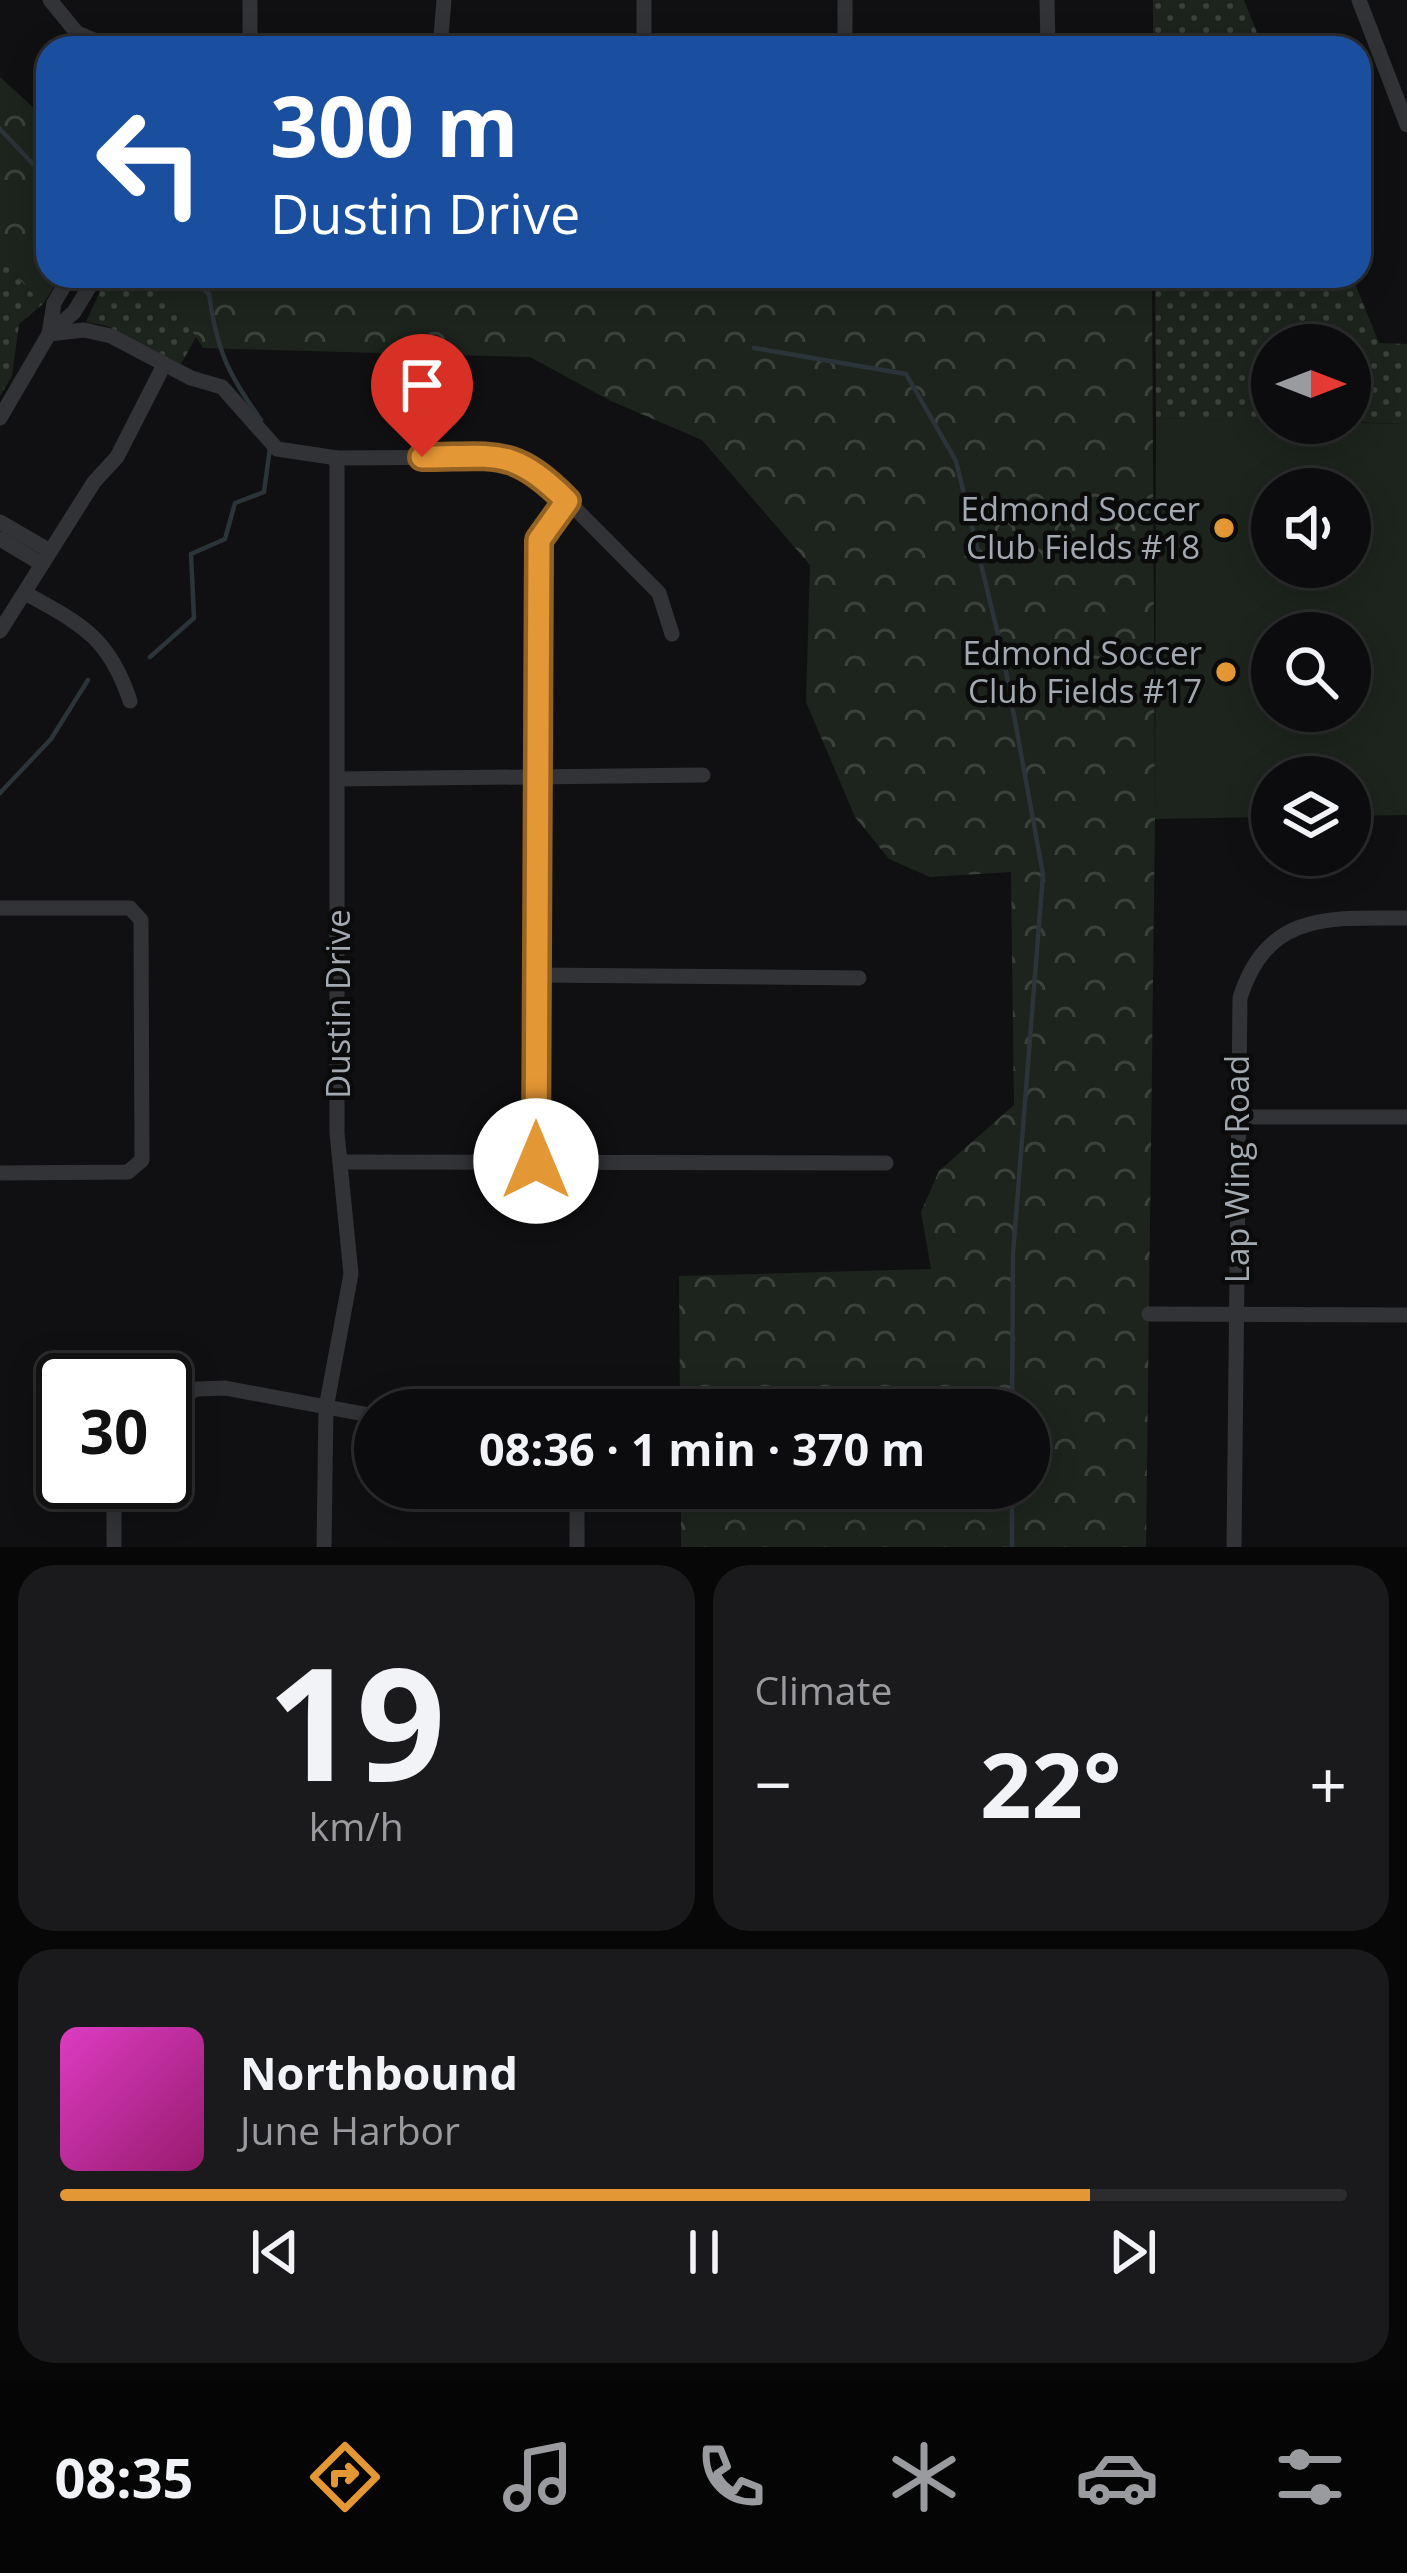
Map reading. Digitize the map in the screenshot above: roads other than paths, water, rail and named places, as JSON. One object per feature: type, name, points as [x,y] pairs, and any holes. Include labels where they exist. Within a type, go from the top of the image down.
[{"type":"street","points":[[50,0],[85,36]]},
{"type":"street","points":[[250,0],[250,36]]},
{"type":"street","points":[[441,36],[444,0]]},
{"type":"street","points":[[644,0],[644,36]]},
{"type":"street","points":[[845,0],[845,36]]},
{"type":"street","points":[[1048,0],[1048,36]]},
{"type":"street","points":[[1359,0],[1407,124]]},
{"type":"street","points":[[50,334],[54,303],[63,288]]},
{"type":"street","points":[[0,418],[50,334],[74,311],[88,288]]},
{"type":"street","points":[[50,334],[84,330],[111,336],[164,365],[222,387],[277,448],[337,458],[508,457],[534,467],[659,593],[672,634]]},
{"type":"street","points":[[0,631],[143,414],[164,365]]},
{"type":"street","name":"Dustin Drive","points":[[324,1547],[326,1408],[351,1274],[341,1162],[337,458]]},
{"type":"street","points":[[536,1161],[539,540],[567,501]]},
{"type":"street","points":[[0,522],[46,558]]},
{"type":"street","points":[[0,539],[46,558]]},
{"type":"street","points":[[25,593],[100,641],[118,665],[130,701]]},
{"type":"street","points":[[338,779],[703,775]]},
{"type":"street","points":[[0,908],[130,908],[142,920],[142,1160],[128,1172],[0,1174]]},
{"type":"street","name":"Lap Wing Road","points":[[1234,1547],[1239,1315],[1235,1117],[1240,998],[1249,970],[1268,946],[1292,928],[1318,920],[1407,918]]},
{"type":"street","points":[[537,975],[859,978]]},
{"type":"street","points":[[1235,1117],[1407,1117]]},
{"type":"street","points":[[341,1162],[886,1163]]},
{"type":"street","points":[[1149,1314],[1407,1315]]},
{"type":"street","points":[[192,1391],[225,1388],[354,1413]]},
{"type":"street","points":[[114,1509],[114,1547]]},
{"type":"street","points":[[577,1509],[577,1547]]},
{"type":"waterway","points":[[0,129],[36,167]]},
{"type":"waterway","points":[[202,288],[209,294],[226,361],[261,420]]},
{"type":"waterway","points":[[754,348],[906,374],[956,461],[1003,655],[1043,874],[1013,1254],[1012,1389]]},
{"type":"waterway","points":[[150,657],[194,618],[191,554],[225,539],[235,503],[264,492],[270,448]]},
{"type":"waterway","points":[[0,793],[51,739],[88,680]]},
{"type":"waterway","points":[[1012,1509],[1012,1547]]},
{"type":"place","name":"Edmond Soccer Club Fields #18","points":[[1224,528]]},
{"type":"place","name":"Edmond Soccer Club Fields #17","points":[[1226,672]]}]
